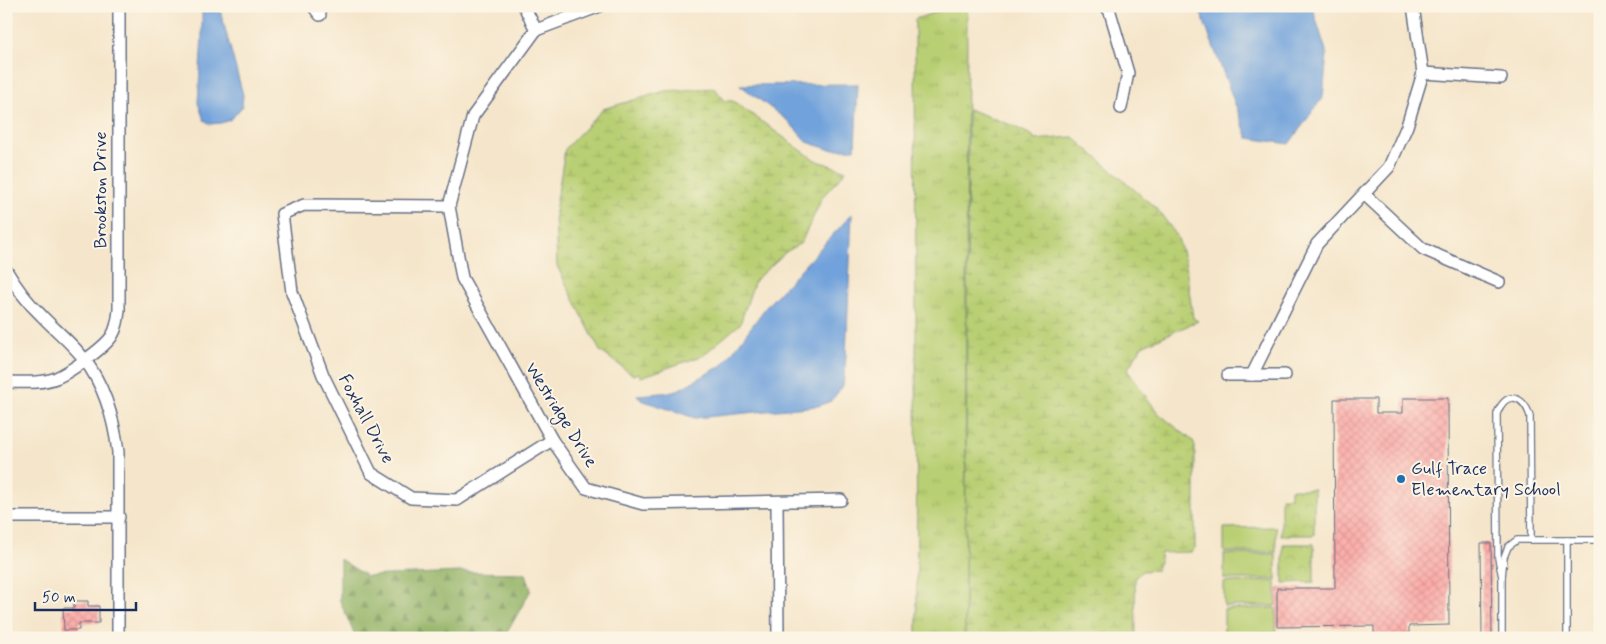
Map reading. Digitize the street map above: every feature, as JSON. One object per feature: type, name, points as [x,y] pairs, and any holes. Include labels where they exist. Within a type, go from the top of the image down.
[{"type":"street","name":"Brookston Drive","points":[[6,382],[40,381],[56,378],[70,371],[111,336],[117,324],[119,310],[119,6]]},
{"type":"street","points":[[524,6],[536,30]]},
{"type":"street","points":[[449,206],[473,116],[536,30],[600,6]]},
{"type":"street","points":[[1106,6],[1110,12],[1128,73],[1121,108]]},
{"type":"street","points":[[1252,375],[1317,244],[1389,167],[1408,126],[1423,73],[1413,6]]},
{"type":"street","points":[[1423,73],[1501,78]]},
{"type":"street","points":[[1364,194],[1423,249],[1499,282]]},
{"type":"street","name":"Foxhall Drive","points":[[449,206],[304,205],[282,214],[292,292],[323,375],[370,473],[411,498],[456,500],[552,440]]},
{"type":"street","name":"Westridge Drive","points":[[449,206],[462,278],[552,440],[586,488],[643,504],[841,500]]},
{"type":"street","points":[[6,270],[31,305],[85,360],[102,390],[108,406],[118,452],[118,638]]},
{"type":"street","points":[[1228,375],[1285,375]]},
{"type":"street","points":[[778,502],[778,638]]},
{"type":"street","points":[[6,518],[119,518]]},
{"type":"lane","points":[[1502,576],[1498,558],[1497,414],[1504,401],[1512,398],[1520,400],[1528,408],[1530,416],[1531,540]]},
{"type":"lane","points":[[1502,638],[1502,576],[1504,557],[1508,547],[1518,540],[1600,540]]},
{"type":"lane","points":[[1567,540],[1567,638]]},
{"type":"green space","points":[[955,6],[967,6],[965,638],[917,638],[915,19]]},
{"type":"green space","points":[[715,88],[724,101],[733,101],[815,160],[846,171],[823,196],[801,243],[786,252],[755,280],[740,324],[702,356],[641,377],[639,373],[633,375],[600,351],[557,266],[555,212],[565,149],[603,109],[665,91]]},
{"type":"green space","points":[[968,109],[1011,125],[1033,136],[1034,140],[1073,137],[1158,210],[1177,236],[1185,261],[1193,318],[1198,321],[1142,346],[1127,370],[1158,413],[1193,441],[1195,447],[1195,548],[1191,552],[1161,553],[1157,570],[1142,571],[1135,578],[1136,638],[965,638]]},
{"type":"green space","points":[[1290,489],[1314,489],[1314,535],[1281,535],[1281,497],[1290,497]]},
{"type":"green space","points":[[1276,527],[1276,552],[1224,552],[1224,528]]},
{"type":"green space","points":[[1283,544],[1314,544],[1314,582],[1283,583]]},
{"type":"green space","points":[[1224,554],[1276,554],[1276,579],[1224,579]]},
{"type":"green space","points":[[340,559],[366,576],[460,572],[526,573],[531,590],[504,638],[356,638],[340,601]]},
{"type":"green space","points":[[1276,581],[1276,606],[1224,606],[1224,582]]},
{"type":"green space","points":[[1276,608],[1276,633],[1224,633],[1224,609]]},
{"type":"water","points":[[202,6],[219,6],[243,95],[242,107],[230,120],[221,123],[210,124],[204,120],[198,103]]},
{"type":"water","points":[[1198,6],[1312,6],[1327,54],[1323,97],[1289,144],[1248,138]]},
{"type":"water","points":[[858,84],[855,149],[828,149],[807,142],[788,121],[740,85]]},
{"type":"water","points":[[852,214],[843,386],[831,401],[818,406],[695,418],[641,400],[637,395],[674,392],[723,365],[766,307]]},
{"type":"building","points":[[1403,398],[1448,398],[1449,625],[1409,626],[1409,638],[1374,638],[1374,626],[1277,627],[1277,588],[1335,588],[1334,399],[1376,399],[1376,413],[1403,413]]},
{"type":"building","points":[[1481,543],[1491,543],[1492,638],[1482,638]]},
{"type":"building","points":[[74,601],[88,601],[88,606],[99,606],[99,623],[79,623],[79,630],[64,630],[63,608],[74,608]]},
{"type":"place","name":"Gulf Trace Elementary School","points":[[1401,479]]}]
